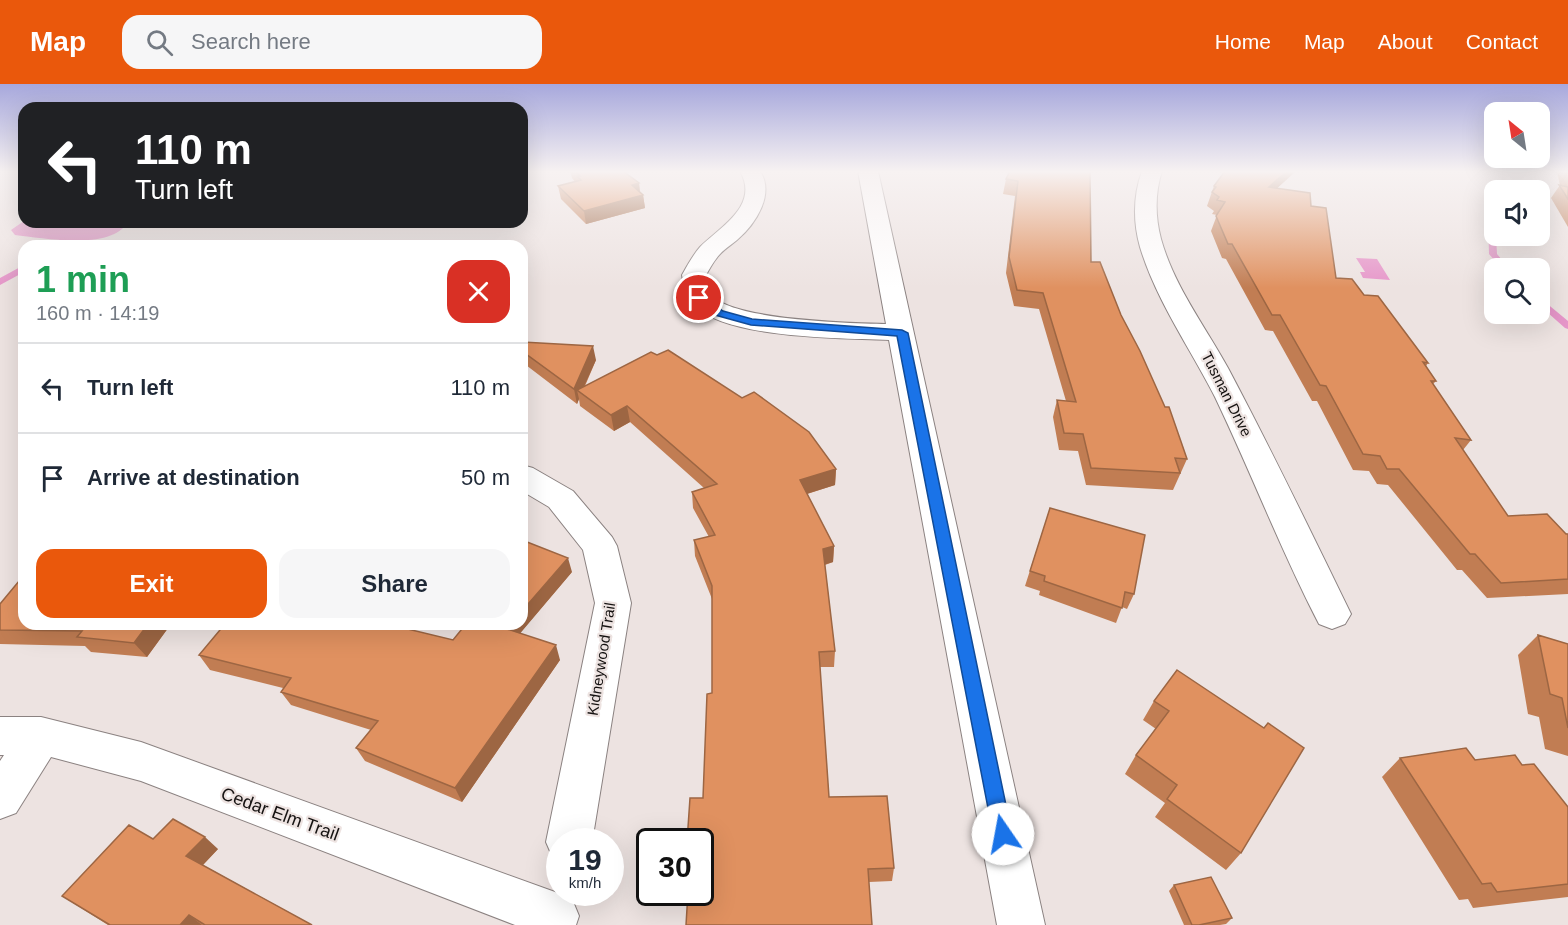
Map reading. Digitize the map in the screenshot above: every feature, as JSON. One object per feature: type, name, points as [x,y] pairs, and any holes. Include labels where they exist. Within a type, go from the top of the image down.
[{"type":"street","points":[[748,210],[735,230],[707,254],[694,275],[699,298],[719,313],[751,322],[902,333]]},
{"type":"street","points":[[876,210],[1021,925]]},
{"type":"street","name":"Tusman Drive","points":[[1146,210],[1151,246],[1172,293],[1211,361],[1259,457],[1332,615]]},
{"type":"street","name":"Kidneywood Trail","points":[[528,480],[561,499],[600,546],[613,603],[572,828]]},
{"type":"street","points":[[0,798],[21,736]]},
{"type":"street","name":"Cedar Elm Trail","points":[[21,736],[141,762],[556,911]]},
{"type":"shaded area","points":[[18,225],[18,228],[122,228],[107,237],[92,240],[59,240],[15,235],[11,230]]},
{"type":"shaded area","points":[[1356,258],[1377,259],[1390,280],[1363,278],[1360,272],[1365,272]]},
{"type":"building","points":[[1015,210],[1090,210],[1091,262],[1100,262],[1121,315],[1165,407],[1169,407],[1187,459],[1175,458],[1180,473],[1091,468],[1083,434],[1064,433],[1057,400],[1076,402],[1043,293],[1017,290],[1009,257]]},
{"type":"building","points":[[1220,210],[1326,210],[1336,278],[1352,279],[1364,295],[1378,296],[1428,363],[1423,362],[1436,381],[1431,381],[1471,440],[1455,438],[1508,516],[1547,514],[1568,534],[1568,579],[1501,583],[1475,554],[1470,554],[1399,469],[1387,469],[1380,456],[1363,454],[1326,386],[1320,385],[1280,315],[1272,315],[1232,244],[1228,244],[1216,216]]},
{"type":"building","points":[[528,342],[593,346],[574,389],[528,355]]},
{"type":"building","points":[[668,350],[742,398],[754,392],[809,432],[836,469],[800,480],[834,546],[823,549],[835,651],[819,652],[829,797],[887,796],[894,868],[868,869],[872,925],[686,925],[687,906],[714,906],[714,828],[688,828],[690,798],[703,798],[707,694],[712,693],[712,586],[694,540],[715,535],[692,492],[717,484],[627,406],[611,415],[577,390],[651,352],[657,355]]},
{"type":"building","points":[[1050,508],[1145,535],[1134,594],[1125,592],[1122,608],[1044,581],[1045,576],[1030,571]]},
{"type":"building","points":[[528,542],[568,558],[528,604]]},
{"type":"building","points":[[18,582],[18,630],[144,630],[134,643],[77,637],[82,631],[0,630],[0,604]]},
{"type":"building","points":[[220,630],[412,630],[453,640],[461,630],[510,630],[556,645],[455,788],[356,748],[378,721],[281,692],[291,678],[199,655]]},
{"type":"building","points":[[1538,635],[1568,644],[1568,728],[1562,698],[1550,694]]},
{"type":"building","points":[[1177,670],[1264,728],[1268,723],[1304,748],[1241,853],[1167,799],[1177,785],[1136,755],[1169,711],[1154,701]]},
{"type":"building","points":[[1466,748],[1475,760],[1515,755],[1522,765],[1534,764],[1568,807],[1568,884],[1497,892],[1491,883],[1482,884],[1400,758]]},
{"type":"building","points":[[173,819],[205,837],[186,856],[312,925],[205,925],[189,915],[180,925],[110,925],[62,896],[129,825],[153,839]]},
{"type":"building","points":[[1211,877],[1232,918],[1192,925],[1174,885]]},
{"type":"waterway","points":[[1493,246],[1493,254],[1496,258]]},
{"type":"waterway","points":[[0,282],[18,272]]},
{"type":"waterway","points":[[1550,310],[1568,326]]},
{"type":"route","points":[[699,298],[719,313],[751,322],[902,333],[1003,834]]}]
